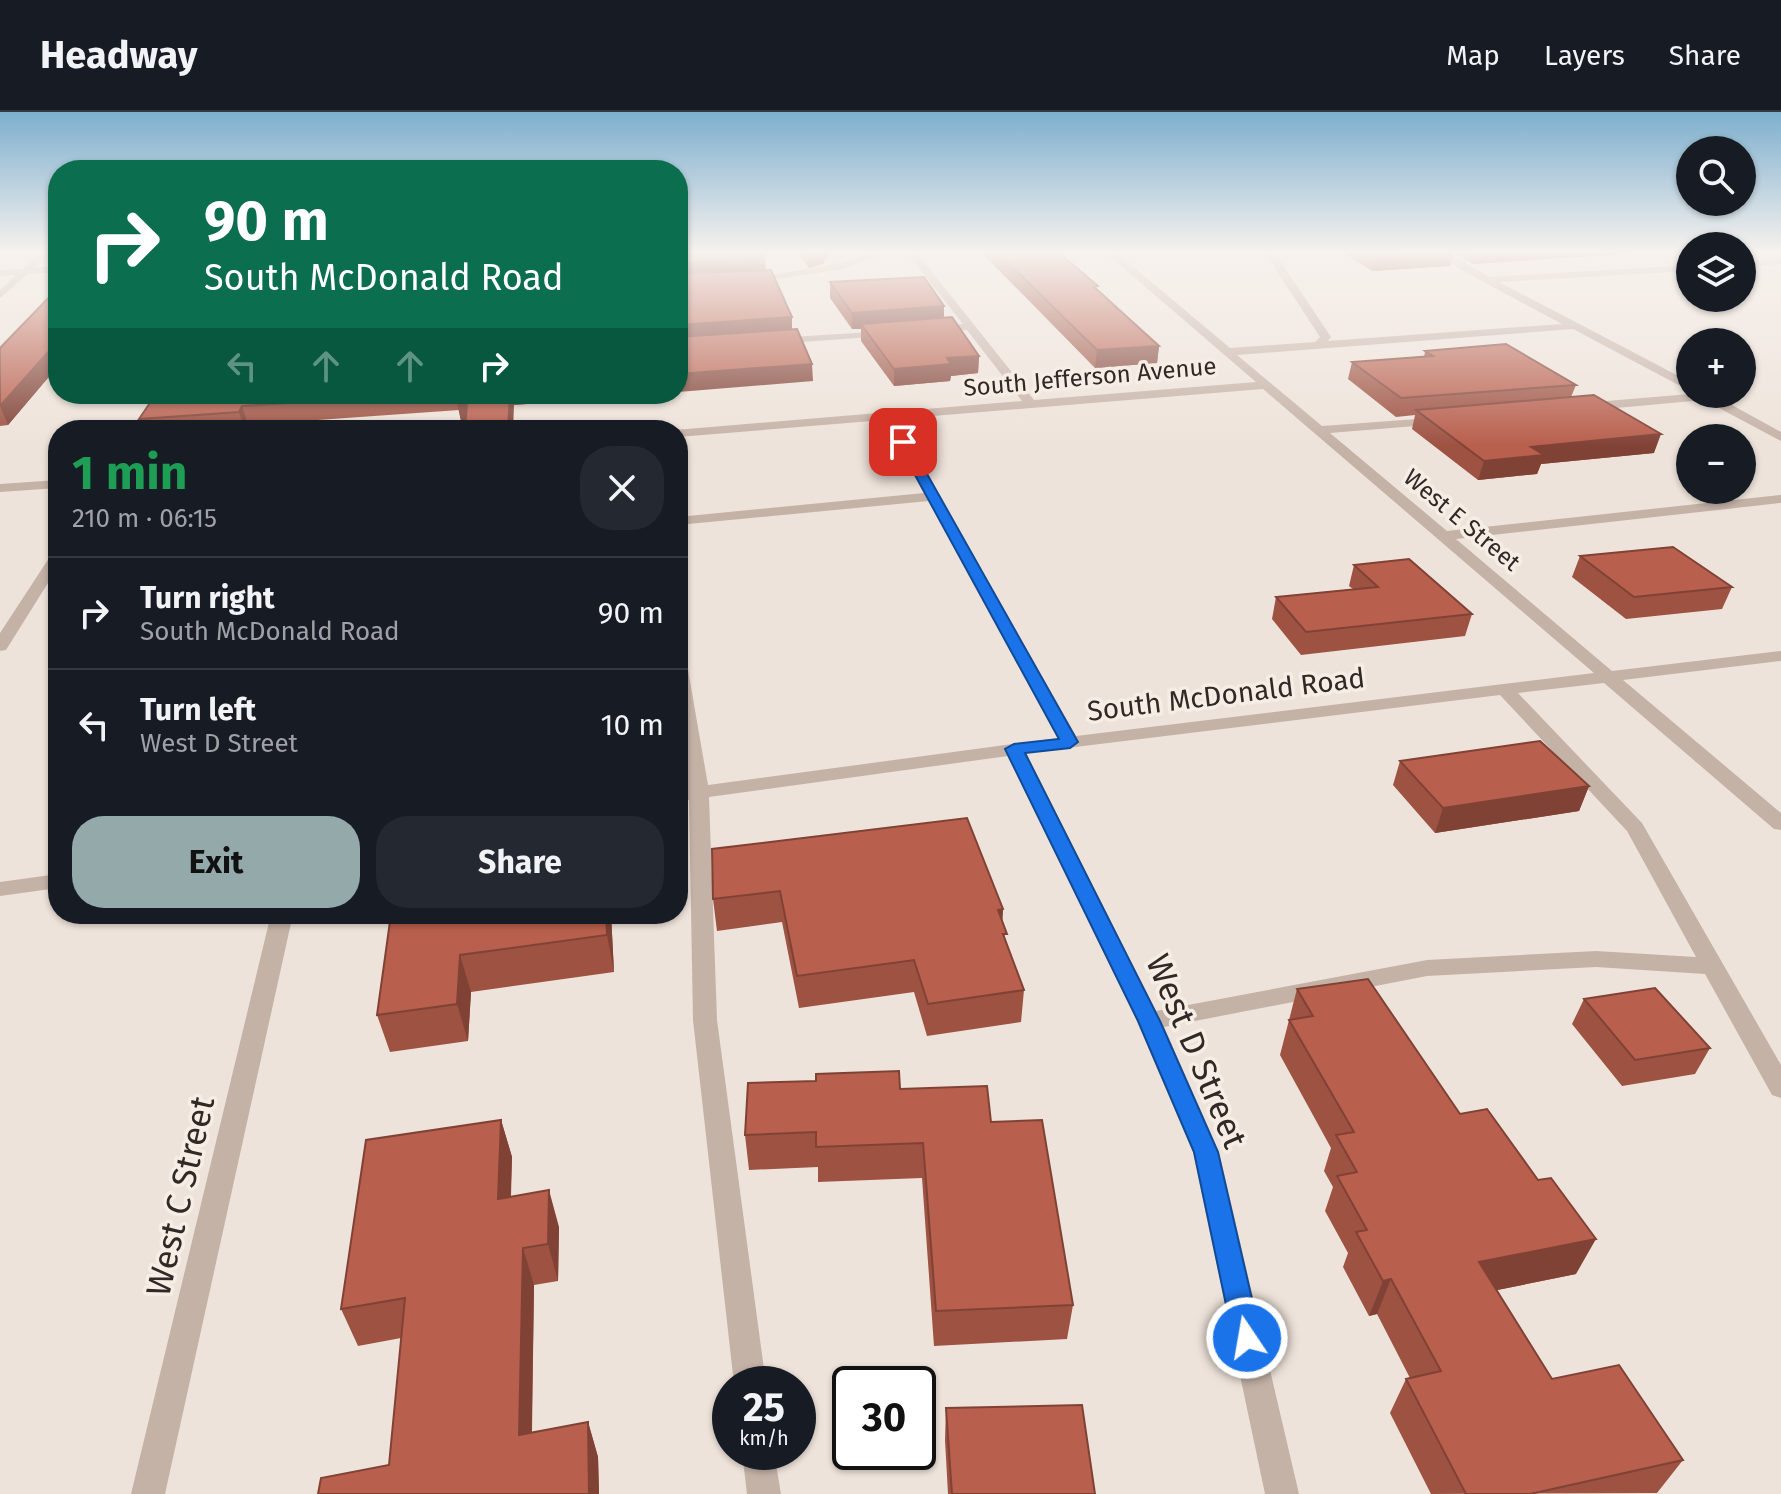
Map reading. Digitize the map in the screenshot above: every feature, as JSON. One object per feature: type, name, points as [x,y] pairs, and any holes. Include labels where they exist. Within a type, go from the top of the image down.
[{"type":"street","points":[[963,317],[1031,404]]},
{"type":"street","name":"West E Street","points":[[1187,317],[1781,824]]},
{"type":"street","points":[[1313,317],[1326,337],[1318,345]]},
{"type":"street","points":[[1560,317],[1676,380]]},
{"type":"street","points":[[1227,352],[1576,326]]},
{"type":"street","points":[[924,330],[970,327]]},
{"type":"street","points":[[755,342],[893,332]]},
{"type":"street","name":"South Jefferson Avenue","points":[[688,432],[1266,385]]},
{"type":"street","points":[[1567,409],[1676,398]]},
{"type":"street","points":[[1728,408],[1781,437]]},
{"type":"street","points":[[888,415],[1070,742]]},
{"type":"street","points":[[1320,430],[1459,418]]},
{"type":"street","points":[[0,488],[48,485]]},
{"type":"street","points":[[688,520],[933,496]]},
{"type":"street","points":[[1444,536],[1781,499]]},
{"type":"street","points":[[0,646],[48,571]]},
{"type":"street","name":"South McDonald Road","points":[[688,793],[1014,749],[1781,656]]},
{"type":"street","points":[[1505,690],[1635,828],[1781,1088]]},
{"type":"street","name":"West D Street","points":[[1014,749],[1149,1021],[1206,1152],[1282,1494]]},
{"type":"street","points":[[688,793],[705,1020],[748,1366]]},
{"type":"street","points":[[0,889],[48,882]]},
{"type":"street","name":"West C Street","points":[[148,1494],[280,924]]},
{"type":"street","points":[[1149,1021],[1427,968],[1596,959],[1711,966]]},
{"type":"street","points":[[761,1470],[764,1494]]},
{"type":"building","points":[[29,317],[48,317],[48,352],[0,406],[0,348]]},
{"type":"building","points":[[688,317],[785,317],[688,324]]},
{"type":"building","points":[[952,317],[979,356],[947,358],[951,364],[894,369],[861,324]]},
{"type":"building","points":[[1064,317],[1128,317],[1159,346],[1097,350]]},
{"type":"building","points":[[797,329],[812,364],[688,373],[688,336]]},
{"type":"building","points":[[1506,344],[1576,385],[1401,398],[1352,362],[1433,356],[1425,351]]},
{"type":"building","points":[[1594,395],[1661,434],[1531,447],[1544,455],[1484,461],[1416,410]]},
{"type":"building","points":[[149,404],[272,404],[242,406],[239,412],[139,419]]},
{"type":"building","points":[[467,404],[509,404],[509,420],[466,420]]},
{"type":"building","points":[[1673,547],[1732,587],[1634,597],[1580,556]]},
{"type":"building","points":[[1409,559],[1472,614],[1306,632],[1276,597],[1378,587],[1354,565]]},
{"type":"building","points":[[1540,741],[1589,786],[1443,808],[1400,761]]},
{"type":"building","points":[[967,818],[1003,909],[998,910],[1007,934],[1003,934],[1024,990],[928,1004],[914,960],[797,976],[780,891],[713,899],[712,849]]},
{"type":"building","points":[[390,924],[606,924],[607,935],[460,955],[457,1004],[377,1015]]},
{"type":"building","points":[[1368,979],[1460,1114],[1487,1109],[1538,1180],[1551,1178],[1596,1239],[1479,1262],[1552,1379],[1619,1365],[1683,1460],[1530,1494],[1466,1494],[1406,1379],[1441,1371],[1391,1279],[1383,1281],[1356,1232],[1367,1230],[1337,1176],[1357,1172],[1336,1135],[1354,1132],[1289,1020],[1313,1016],[1297,989]]},
{"type":"building","points":[[1655,988],[1710,1048],[1635,1060],[1584,999]]},
{"type":"building","points":[[899,1071],[900,1089],[987,1086],[991,1122],[1042,1120],[1073,1305],[936,1311],[923,1143],[816,1147],[816,1132],[745,1135],[748,1083],[816,1081],[816,1074]]},
{"type":"building","points":[[501,1120],[498,1199],[549,1190],[548,1244],[523,1248],[519,1435],[588,1422],[589,1494],[318,1494],[321,1478],[389,1465],[405,1298],[341,1309],[366,1140]]},
{"type":"building","points":[[1082,1405],[1095,1494],[952,1494],[946,1408]]},
{"type":"route","points":[[903,442],[1070,742],[1014,749],[1149,1021],[1206,1152],[1247,1338]]}]
